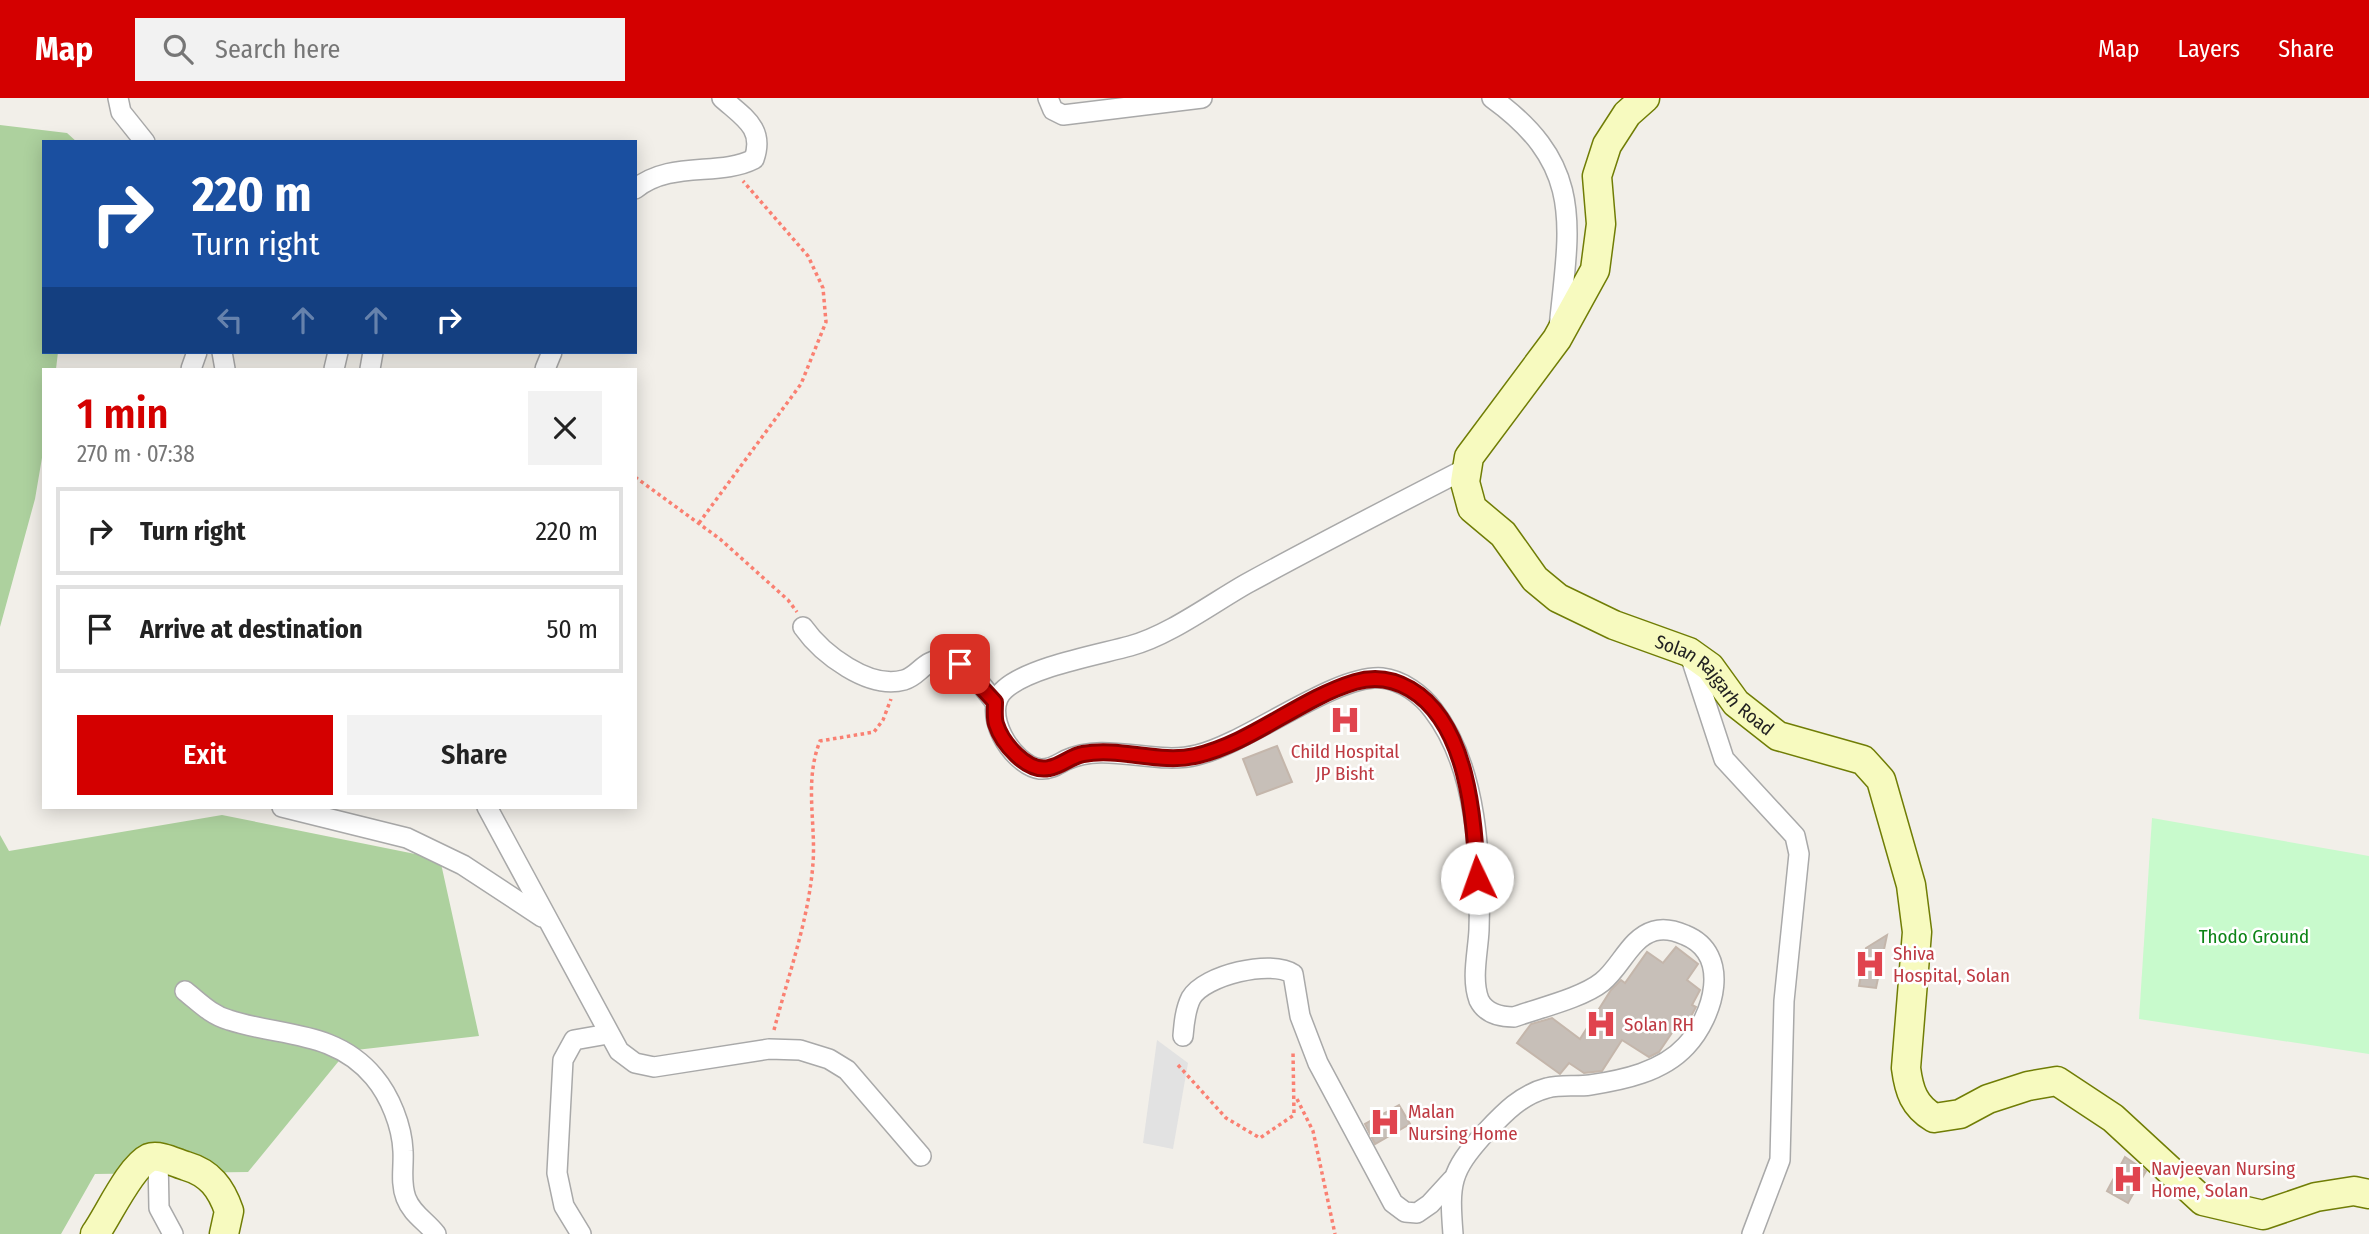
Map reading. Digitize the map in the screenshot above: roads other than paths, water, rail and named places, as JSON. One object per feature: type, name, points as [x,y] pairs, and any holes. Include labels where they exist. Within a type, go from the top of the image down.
[{"type":"main road","points":[[1467,468],[1469,457],[1558,339],[1595,271],[1601,224],[1597,176],[1608,145],[1636,106]]},
{"type":"main road","name":"Solan Rajgarh Road","points":[[1467,468],[1465,482],[1472,508],[1503,534],[1535,579],[1575,608],[1689,652],[1710,667],[1736,703],[1778,736],[1863,761],[1881,780],[1911,885],[1917,932],[1906,1068],[1909,1090],[1920,1110],[1934,1118],[1960,1114],[1988,1099],[2057,1081],[2113,1118],[2203,1200],[2263,1215],[2316,1197],[2354,1191],[2369,1194]]},
{"type":"main road","points":[[95,1234],[138,1167],[150,1158],[158,1157],[198,1170],[213,1180],[229,1211],[224,1234]]},
{"type":"street","points":[[118,98],[121,112],[143,140]]},
{"type":"street","points":[[637,188],[663,175],[709,166],[730,166],[754,159],[758,139],[748,119],[722,98]]},
{"type":"street","points":[[1048,98],[1053,110],[1063,115],[1202,98]]},
{"type":"street","points":[[1492,98],[1545,149],[1560,174],[1567,213],[1568,241],[1558,339]]},
{"type":"street","points":[[1182,1036],[1192,997],[1206,983],[1271,966],[1286,969],[1293,975],[1300,1016],[1318,1063],[1393,1203],[1405,1212],[1417,1213],[1430,1204],[1452,1180],[1460,1160],[1507,1110],[1525,1097],[1549,1088],[1590,1085],[1636,1075],[1668,1063],[1688,1045],[1704,1015],[1714,987],[1715,970],[1706,948],[1676,931],[1657,929],[1634,943],[1620,963],[1593,988],[1514,1017],[1501,1017],[1489,1012],[1479,999],[1476,974],[1479,929],[1475,828],[1464,773],[1448,729],[1423,697],[1382,678],[1356,681],[1219,748],[1193,756],[1083,754],[1051,768],[1038,769],[1027,763],[1006,743],[996,723],[995,702],[1002,691],[1012,684],[1047,669],[1142,643],[1350,528],[1467,468]]},
{"type":"street","points":[[803,627],[812,640],[858,675],[904,680],[933,661],[948,660],[969,672],[995,702]]},
{"type":"street","points":[[1689,652],[1724,759],[1795,836],[1799,854],[1784,1000],[1780,1160],[1752,1234]]},
{"type":"street","points":[[290,809],[407,838],[464,865],[545,919]]},
{"type":"street","points":[[487,809],[619,1051],[635,1063],[654,1067],[769,1049],[800,1050],[830,1059],[847,1070],[921,1156]]},
{"type":"street","points":[[185,991],[210,1012],[228,1020],[319,1040],[355,1059],[375,1078],[395,1114],[403,1150],[402,1173],[407,1200],[414,1213],[436,1234]]},
{"type":"street","points":[[581,1234],[564,1206],[557,1173],[563,1060],[574,1040],[608,1034]]},
{"type":"street","points":[[158,1157],[159,1208],[173,1234]]},
{"type":"street","points":[[1452,1180],[1453,1234]]},
{"type":"place","name":"Child Hospital JP Bisht","points":[[1345,720]]},
{"type":"place","name":"Shiva Hospital, Solan","points":[[1870,964]]},
{"type":"place","name":"Solan RH","points":[[1601,1024]]},
{"type":"place","name":"Malan Nursing Home","points":[[1385,1122]]},
{"type":"place","name":"Navjeevan Nursing Home, Solan","points":[[2128,1179]]},
{"type":"park label","name":"Thodo Ground","points":[[2254,936]]}]
